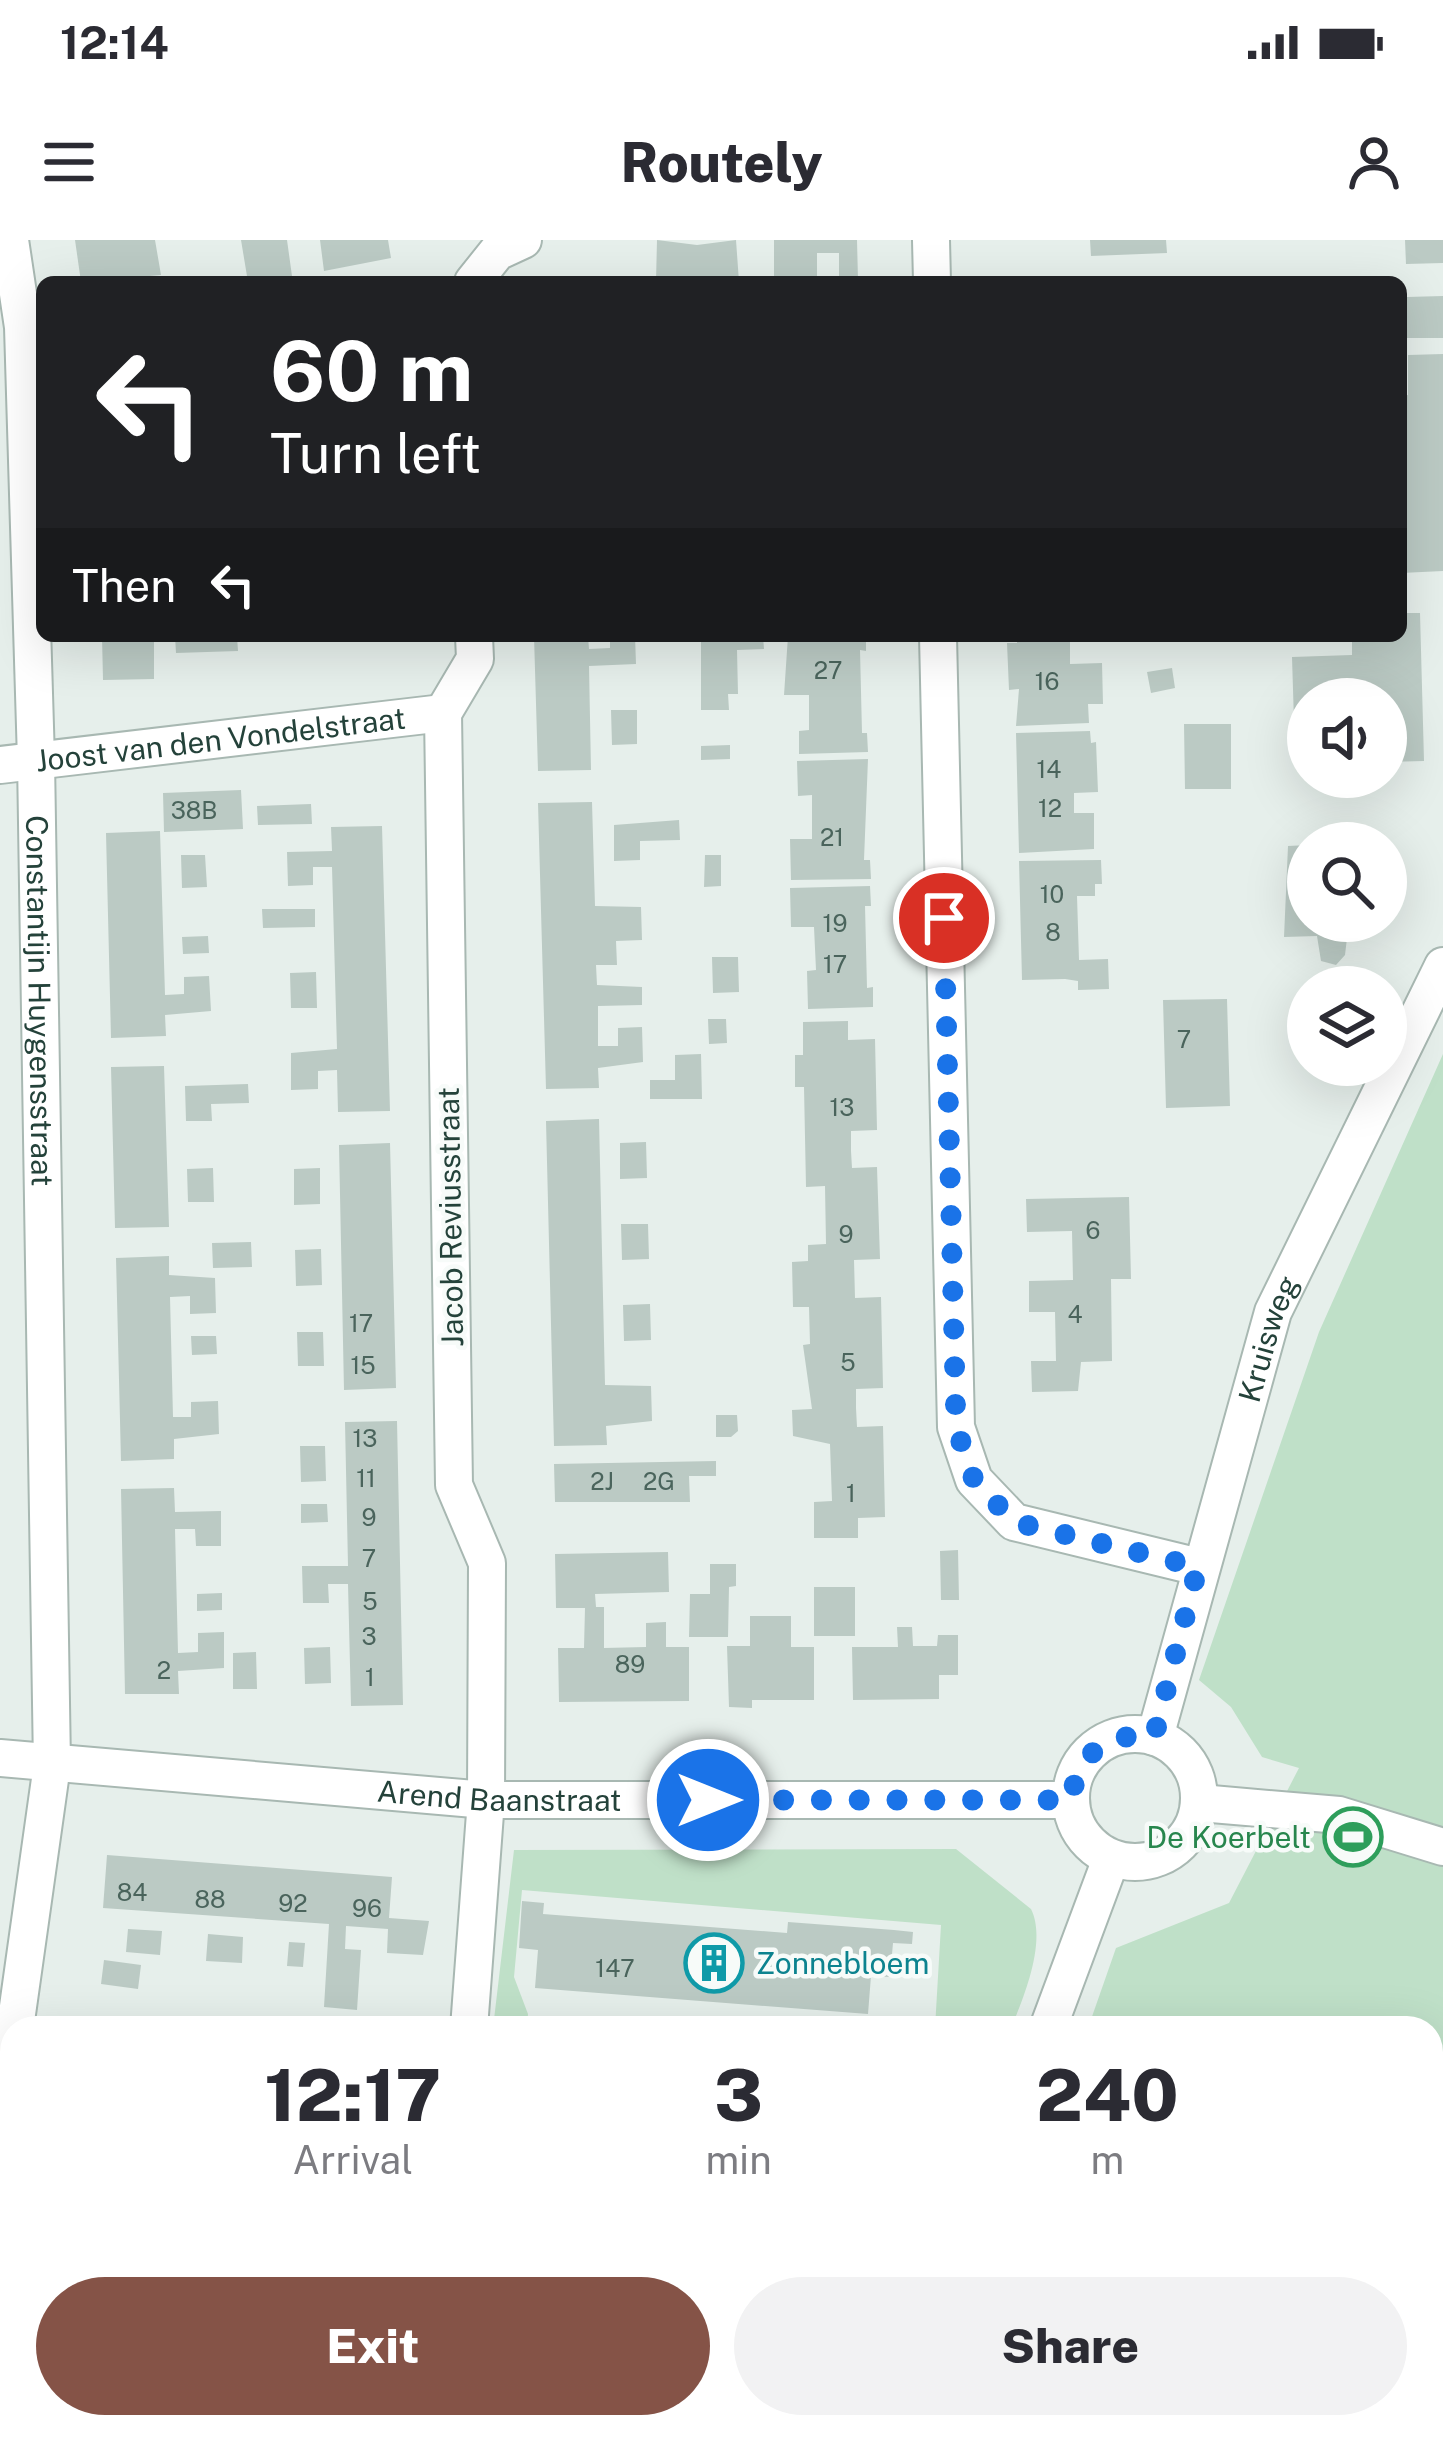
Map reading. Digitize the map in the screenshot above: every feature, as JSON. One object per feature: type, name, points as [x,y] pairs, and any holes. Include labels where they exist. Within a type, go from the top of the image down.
[{"type":"street","name":"Constantijn Huygensstraat","points":[[10,240],[33,327],[18,762],[52,1765],[17,2016]]},
{"type":"street","points":[[478,276],[497,252],[523,240]]},
{"type":"street","points":[[931,240],[932,276]]},
{"type":"street","points":[[443,713],[476,659],[475,642]]},
{"type":"street","points":[[938,642],[956,1427],[974,1480],[1014,1522],[1198,1567]]},
{"type":"street","name":"Joost van den Vondelstraat","points":[[18,762],[443,713]]},
{"type":"street","name":"Jacob Reviusstraat","points":[[443,713],[454,1485],[487,1562],[486,1800],[470,2016]]},
{"type":"street","name":"Kruisweg","points":[[1154,1737],[1273,1312],[1443,966]]},
{"type":"street","points":[[1131,1734],[1154,1737],[1184,1757],[1200,1803],[1192,1829],[1177,1847],[1157,1859],[1112,1859],[1091,1846],[1076,1825],[1071,1800],[1075,1776],[1087,1755],[1107,1740],[1131,1734]]},
{"type":"street","name":"Arend Baanstraat","points":[[0,1758],[486,1800],[1071,1800]]},
{"type":"street","points":[[1200,1803],[1339,1815],[1443,1846]]},
{"type":"street","points":[[1053,2016],[1112,1859]]},
{"type":"green space","points":[[1443,1054],[1443,2016],[1092,2016],[1116,1948],[1229,1903],[1299,1768],[1262,1757],[1231,1707],[1199,1680],[1319,1332]]},
{"type":"green space","points":[[956,1849],[1031,1909],[1036,1937],[1032,1969],[1016,2016],[936,2016],[941,1925],[522,1890],[514,1977],[528,2016],[494,2016],[514,1850]]},
{"type":"building","points":[[75,240],[155,240],[161,275],[80,276]]},
{"type":"building","points":[[241,240],[287,240],[292,276],[247,276]]},
{"type":"building","points":[[320,240],[388,240],[391,258],[324,271]]},
{"type":"building","points":[[657,240],[697,245],[736,240],[739,276],[656,276]]},
{"type":"building","points":[[774,240],[857,240],[858,276],[839,276],[839,253],[817,253],[817,276],[774,276]]},
{"type":"building","points":[[1090,240],[1166,240],[1167,253],[1091,256]]},
{"type":"building","points":[[1405,240],[1443,240],[1443,263],[1406,264]]},
{"type":"building","points":[[1443,296],[1443,338],[1407,338],[1407,297]]},
{"type":"building","points":[[1443,354],[1443,571],[1407,573],[1408,355]]},
{"type":"building","points":[[1407,613],[1420,613],[1424,761],[1407,761],[1407,678],[1293,678],[1292,657],[1352,655],[1352,642],[1407,642]]},
{"type":"building","points":[[102,642],[154,642],[154,679],[103,680]]},
{"type":"building","points":[[175,642],[237,642],[238,651],[176,653]]},
{"type":"building","points":[[534,642],[588,642],[589,649],[610,648],[610,642],[635,642],[636,664],[589,666],[591,770],[538,771]]},
{"type":"building","points":[[701,642],[763,642],[764,649],[737,650],[738,694],[728,694],[729,710],[701,710]]},
{"type":"building","points":[[788,642],[866,642],[866,651],[860,650],[862,733],[867,733],[868,752],[799,754],[799,731],[809,730],[809,695],[784,695]]},
{"type":"building","points":[[1070,642],[1070,664],[1102,663],[1103,704],[1088,704],[1089,723],[1016,726],[1019,689],[1009,690],[1007,643]]},
{"type":"building","points":[[1172,668],[1175,688],[1151,693],[1147,672]]},
{"type":"building","points":[[611,710],[637,710],[637,744],[612,745]]},
{"type":"building","points":[[1184,724],[1231,724],[1231,789],[1185,789]]},
{"type":"building","points":[[1090,731],[1091,743],[1096,742],[1098,792],[1074,793],[1074,813],[1094,813],[1094,849],[1019,853],[1016,733]]},
{"type":"building","points":[[730,745],[730,759],[701,760],[701,746]]},
{"type":"building","points":[[868,759],[864,860],[870,860],[871,879],[791,880],[790,839],[812,839],[812,795],[798,796],[797,761]]},
{"type":"building","points":[[241,790],[243,829],[164,832],[163,793]]},
{"type":"building","points":[[592,802],[595,906],[641,907],[642,940],[616,941],[617,965],[596,965],[597,985],[642,987],[642,1005],[598,1006],[598,1046],[618,1046],[618,1028],[642,1027],[643,1062],[598,1068],[599,1088],[546,1089],[538,803]]},
{"type":"building","points":[[311,804],[312,824],[258,825],[257,806]]},
{"type":"building","points":[[679,820],[680,840],[640,841],[640,860],[614,861],[614,825]]},
{"type":"building","points":[[382,826],[390,1111],[338,1112],[337,1070],[318,1071],[318,1089],[291,1090],[291,1053],[337,1049],[332,867],[313,867],[313,885],[288,886],[287,852],[332,851],[331,827]]},
{"type":"building","points":[[160,831],[165,995],[184,994],[184,977],[209,976],[211,1011],[165,1015],[166,1036],[111,1038],[106,833]]},
{"type":"building","points":[[181,855],[205,855],[207,887],[182,888]]},
{"type":"building","points":[[705,855],[721,855],[721,886],[704,887]]},
{"type":"building","points":[[1101,860],[1102,884],[1095,884],[1095,896],[1077,896],[1079,960],[1108,959],[1109,989],[1078,990],[1078,981],[1065,979],[1022,980],[1019,861]]},
{"type":"building","points":[[1287,869],[1287,937],[1284,937]]},
{"type":"building","points":[[870,886],[871,906],[865,906],[867,988],[873,987],[873,1007],[808,1009],[807,971],[816,970],[814,927],[791,927],[790,888]]},
{"type":"building","points":[[262,909],[315,909],[315,927],[263,928]]},
{"type":"building","points":[[208,936],[209,953],[183,954],[182,937]]},
{"type":"building","points":[[1318,942],[1347,942],[1345,955],[1336,965],[1321,961]]},
{"type":"building","points":[[712,957],[738,957],[739,992],[713,993]]},
{"type":"building","points":[[316,972],[317,1008],[291,1008],[290,973]]},
{"type":"building","points":[[1227,999],[1230,1106],[1166,1108],[1163,1000]]},
{"type":"building","points":[[708,1019],[726,1019],[727,1043],[709,1044]]},
{"type":"building","points":[[848,1021],[848,1040],[875,1039],[877,1130],[851,1131],[851,1151],[852,1168],[877,1167],[880,1259],[854,1260],[855,1298],[881,1297],[883,1388],[856,1389],[856,1408],[857,1427],[883,1426],[885,1517],[858,1518],[858,1538],[814,1538],[814,1502],[832,1501],[830,1444],[793,1436],[792,1410],[812,1409],[803,1345],[810,1344],[809,1307],[793,1307],[792,1262],[808,1261],[808,1245],[826,1244],[825,1186],[806,1187],[804,1087],[795,1087],[795,1055],[803,1055],[803,1022]]},
{"type":"building","points":[[701,1054],[702,1099],[650,1099],[650,1080],[675,1080],[675,1055]]},
{"type":"building","points":[[164,1066],[169,1227],[115,1228],[111,1067]]},
{"type":"building","points":[[248,1084],[249,1103],[211,1104],[212,1121],[186,1121],[185,1086]]},
{"type":"building","points":[[599,1119],[605,1385],[651,1386],[652,1421],[606,1426],[607,1445],[554,1446],[546,1121]]},
{"type":"building","points":[[646,1142],[647,1178],[620,1179],[620,1143]]},
{"type":"building","points":[[390,1143],[396,1388],[344,1390],[339,1145]]},
{"type":"building","points":[[213,1168],[214,1202],[188,1202],[187,1169]]},
{"type":"building","points":[[320,1168],[320,1204],[294,1205],[294,1169]]},
{"type":"building","points":[[1129,1197],[1131,1279],[1111,1279],[1112,1361],[1081,1362],[1078,1391],[1032,1392],[1031,1361],[1056,1361],[1055,1312],[1029,1312],[1029,1281],[1073,1280],[1072,1231],[1027,1232],[1026,1199]]},
{"type":"building","points":[[621,1224],[648,1224],[649,1259],[622,1260]]},
{"type":"building","points":[[251,1242],[252,1267],[213,1268],[212,1243]]},
{"type":"building","points":[[321,1249],[322,1285],[296,1286],[295,1250]]},
{"type":"building","points":[[169,1256],[169,1275],[215,1278],[216,1313],[190,1314],[190,1296],[170,1297],[173,1417],[191,1417],[191,1402],[218,1401],[219,1434],[174,1439],[174,1459],[121,1461],[116,1258]]},
{"type":"building","points":[[650,1304],[651,1340],[624,1341],[623,1305]]},
{"type":"building","points":[[297,1332],[323,1332],[324,1366],[298,1366]]},
{"type":"building","points":[[191,1336],[216,1336],[217,1354],[192,1355]]},
{"type":"building","points":[[716,1415],[737,1415],[738,1431],[731,1437],[716,1437]]},
{"type":"building","points":[[397,1421],[403,1705],[351,1706],[348,1584],[328,1584],[329,1603],[303,1603],[302,1566],[348,1566],[345,1422]]},
{"type":"building","points":[[300,1446],[325,1446],[326,1481],[301,1482]]},
{"type":"building","points":[[716,1461],[716,1476],[689,1476],[690,1502],[555,1502],[554,1464]]},
{"type":"building","points":[[174,1488],[175,1512],[221,1511],[221,1546],[196,1546],[195,1529],[175,1529],[178,1653],[198,1652],[198,1633],[224,1632],[224,1668],[178,1671],[179,1694],[125,1694],[121,1489]]},
{"type":"building","points":[[301,1504],[327,1504],[328,1522],[301,1523]]},
{"type":"building","points":[[958,1550],[959,1600],[941,1600],[940,1551]]},
{"type":"building","points":[[668,1552],[669,1592],[595,1594],[596,1607],[604,1607],[604,1648],[646,1647],[646,1623],[666,1622],[666,1647],[689,1647],[689,1701],[559,1702],[558,1648],[584,1648],[585,1608],[556,1608],[555,1554]]},
{"type":"building","points":[[710,1564],[736,1564],[736,1586],[729,1587],[728,1637],[689,1637],[690,1594],[710,1594]]},
{"type":"building","points":[[814,1587],[855,1587],[855,1636],[814,1636]]},
{"type":"building","points":[[222,1593],[222,1610],[197,1611],[197,1594]]},
{"type":"building","points":[[750,1616],[791,1616],[791,1647],[814,1647],[814,1700],[752,1700],[752,1708],[729,1707],[727,1646],[750,1646]]},
{"type":"building","points":[[897,1627],[912,1627],[913,1646],[937,1646],[938,1635],[958,1635],[958,1675],[939,1675],[939,1699],[853,1700],[852,1647],[898,1647]]},
{"type":"building","points":[[330,1647],[331,1683],[305,1684],[304,1648]]},
{"type":"building","points":[[256,1652],[257,1689],[233,1689],[233,1653]]},
{"type":"building","points":[[107,1855],[392,1877],[389,1918],[429,1921],[423,1955],[387,1953],[388,1929],[346,1926],[345,1949],[361,1950],[357,2010],[324,2007],[329,1924],[103,1908]]},
{"type":"building","name":"Zonnebloem","points":[[522,1901],[544,1903],[543,1914],[787,1933],[788,1922],[913,1932],[912,1944],[893,1943],[890,1977],[871,1976],[868,2014],[535,1988],[538,1950],[519,1948]]},
{"type":"building","points":[[128,1929],[162,1931],[160,1955],[126,1952]]},
{"type":"building","points":[[208,1934],[243,1937],[242,1963],[206,1961]]},
{"type":"building","points":[[289,1942],[305,1943],[303,1967],[287,1966]]},
{"type":"building","points":[[104,1960],[141,1965],[138,1989],[101,1984]]},
{"type":"place","name":"De Koerbelt","points":[[1353,1837]]},
{"type":"place","name":"Zonnebloem","points":[[714,1963]]},
{"type":"route","points":[[708,1800],[1071,1800],[1075,1776],[1087,1755],[1107,1740],[1131,1734],[1154,1737],[1168,1690],[1198,1567],[1014,1522],[974,1480],[956,1427],[944,918]]}]
